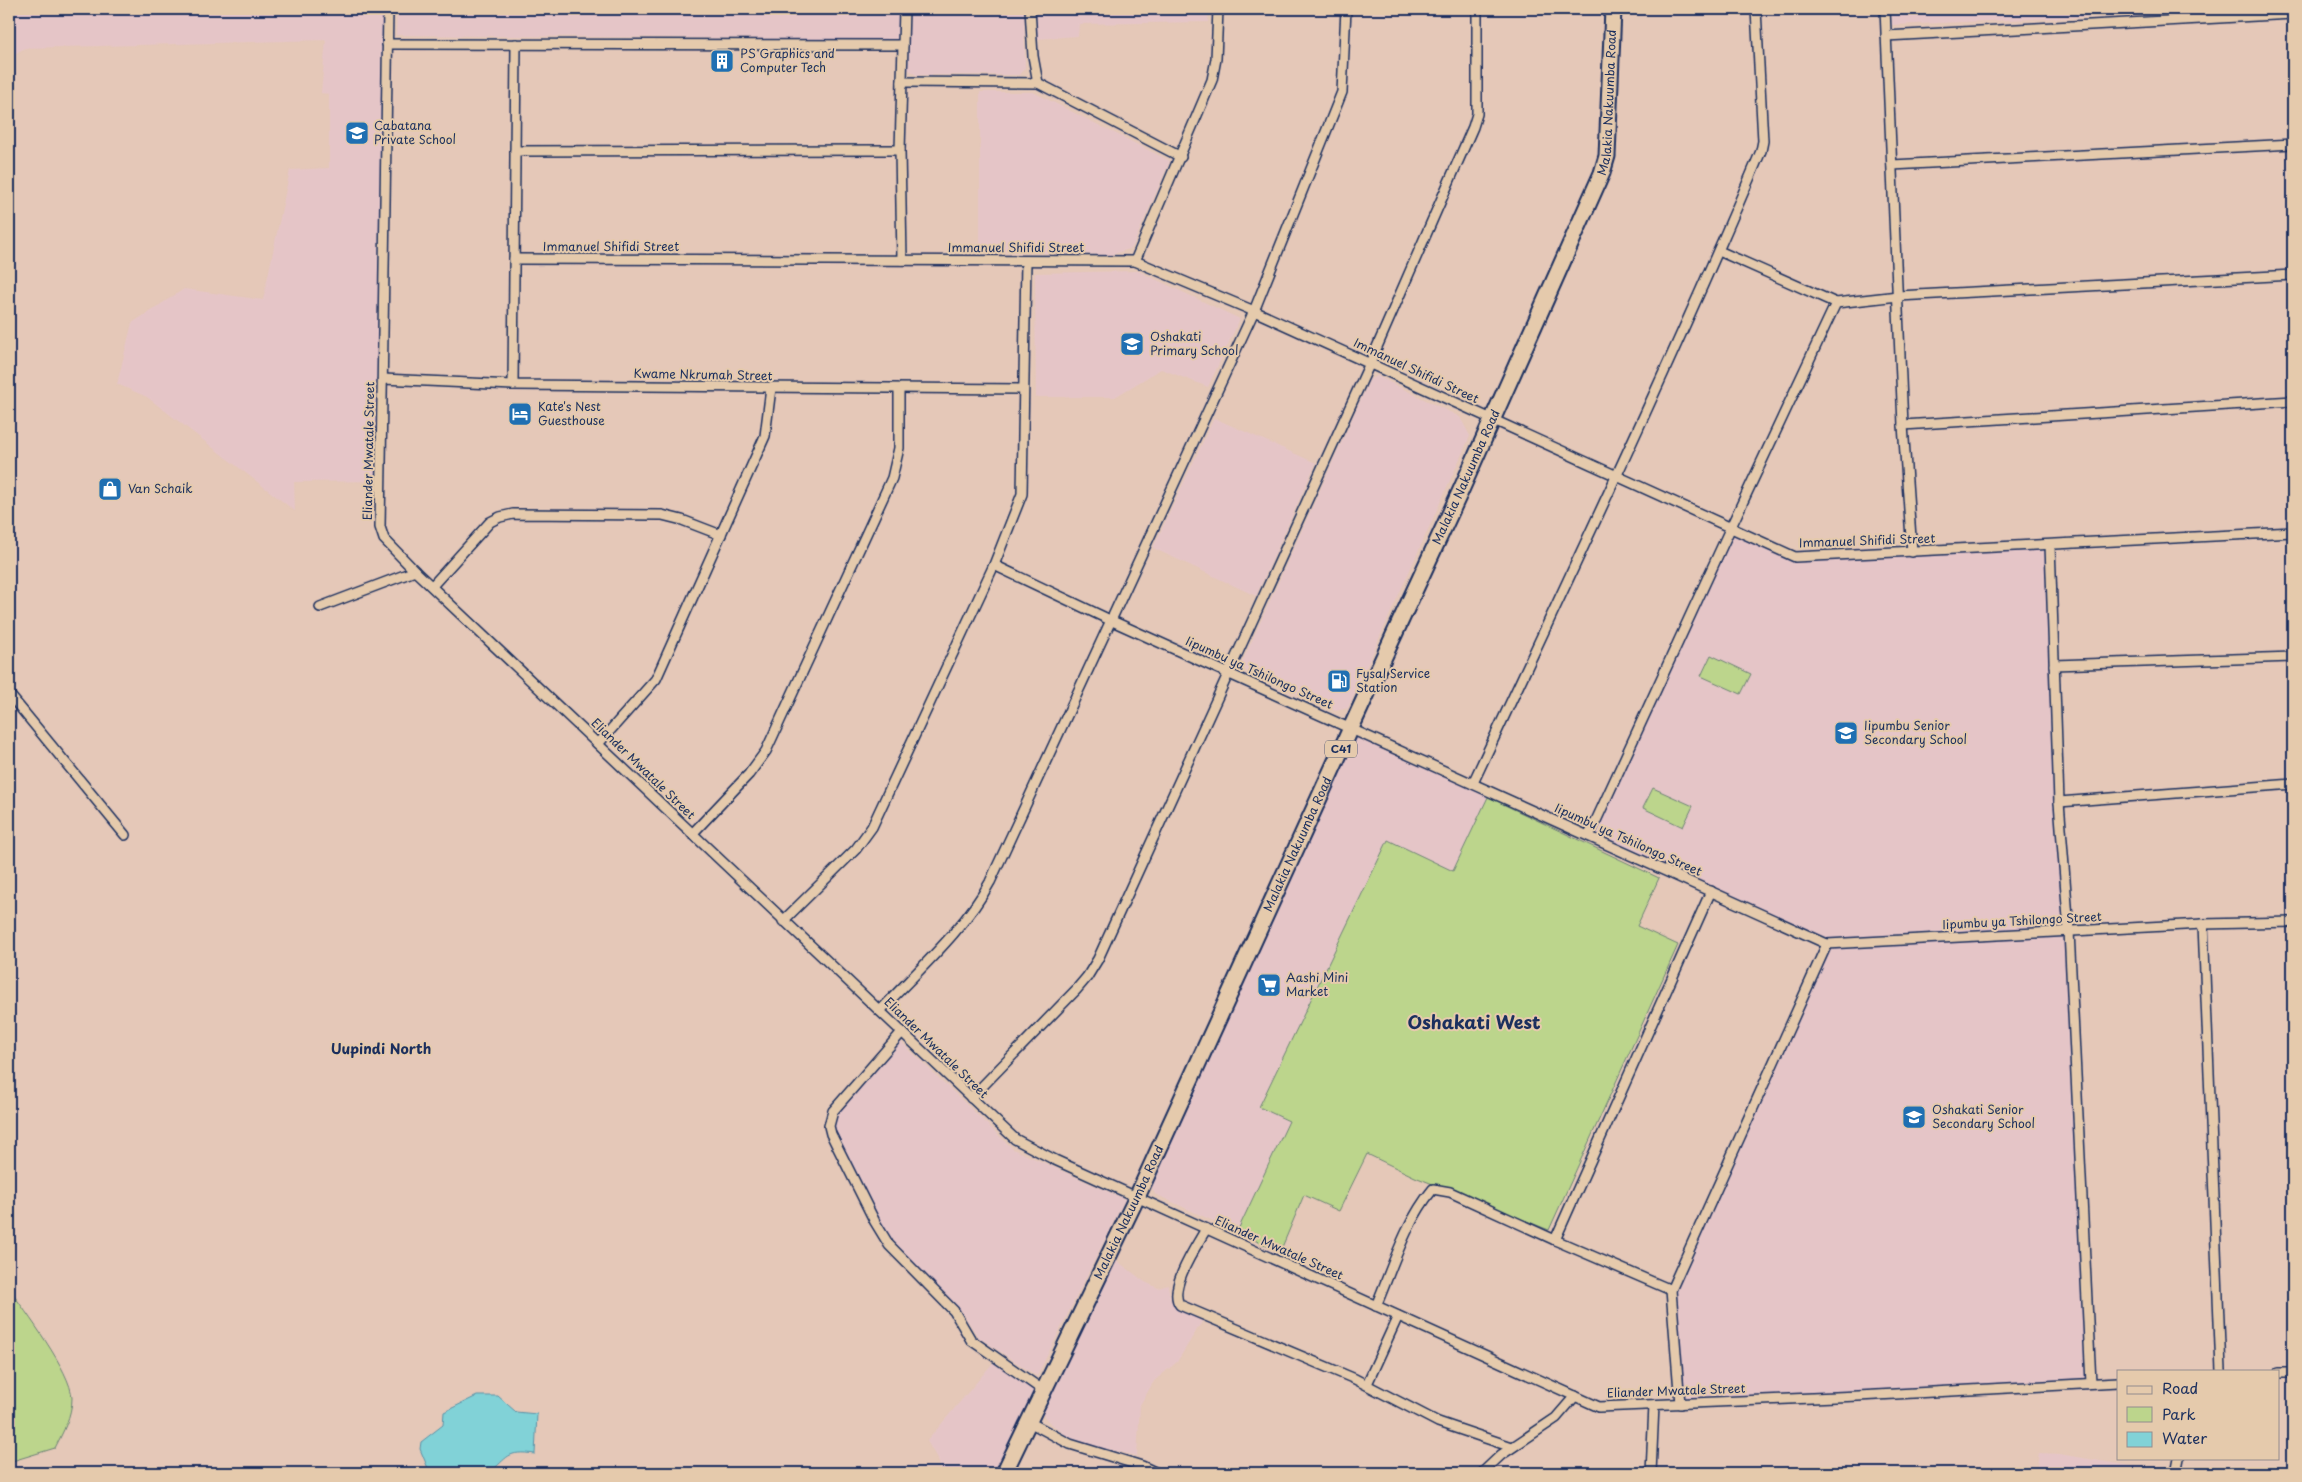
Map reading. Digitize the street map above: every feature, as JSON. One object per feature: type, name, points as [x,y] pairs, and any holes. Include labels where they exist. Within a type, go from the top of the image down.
[{"type":"main road","name":"Malakia Nakuumba Road","points":[[1004,1473],[1137,1197],[1350,728],[1461,490],[1606,165],[1613,9]]},
{"type":"street","name":"Eliander Mwatale Street","points":[[388,9],[380,527],[384,539],[415,571],[783,921],[1015,1138],[1055,1160],[1598,1407],[2117,1382]]},
{"type":"street","points":[[902,260],[900,150],[904,9]]},
{"type":"street","points":[[1030,9],[1033,56],[1038,83]]},
{"type":"street","points":[[1136,261],[1214,75],[1218,9]]},
{"type":"street","points":[[880,1011],[980,900],[1254,311],[1342,92],[1346,9]]},
{"type":"street","points":[[971,1098],[1087,977],[1098,958],[1370,363],[1473,127],[1477,114],[1477,9]]},
{"type":"street","points":[[1473,783],[1719,251],[1761,151],[1763,141],[1756,9]]},
{"type":"street","points":[[1884,9],[1903,425],[1912,552]]},
{"type":"street","points":[[1886,36],[2293,14]]},
{"type":"street","points":[[387,44],[903,45]]},
{"type":"street","points":[[513,385],[516,44]]},
{"type":"street","points":[[902,82],[1038,83],[1180,157]]},
{"type":"street","points":[[1892,165],[2293,144]]},
{"type":"street","points":[[514,151],[900,150]]},
{"type":"street","points":[[1719,251],[1836,303],[1898,296],[2293,275]]},
{"type":"street","name":"Immanuel Shifidi Street","points":[[514,259],[1136,261],[1370,363],[1795,558],[2293,532]]},
{"type":"street","points":[[783,921],[856,848],[872,827],[994,565],[1022,494],[1024,481],[1022,389],[1026,261]]},
{"type":"street","points":[[1589,836],[1730,528],[1836,303]]},
{"type":"street","name":"Kwame Nkrumah Street","points":[[383,379],[513,385],[1022,389]]},
{"type":"street","points":[[598,744],[656,679],[765,436],[771,388]]},
{"type":"street","points":[[692,834],[759,762],[774,733],[892,478],[898,448],[899,389]]},
{"type":"street","points":[[1903,425],[2293,401]]},
{"type":"street","points":[[432,586],[490,522],[500,516],[513,514],[662,515],[721,534]]},
{"type":"street","points":[[2050,545],[2059,802],[2069,931],[2091,1383]]},
{"type":"street","name":"Iipumbu ya Tshilongo Street","points":[[994,565],[1110,620],[1827,944],[2203,924],[2293,922]]},
{"type":"street","points":[[320,607],[415,571]]},
{"type":"street","points":[[2054,665],[2293,657]]},
{"type":"street","points":[[9,694],[124,835]]},
{"type":"street","points":[[2059,802],[2293,784]]},
{"type":"street","points":[[1555,1240],[1711,891]]},
{"type":"street","points":[[2203,924],[2221,1370]]},
{"type":"street","points":[[1680,1404],[1671,1290],[1827,944]]},
{"type":"street","points":[[902,1032],[833,1111],[828,1126],[830,1134],[874,1222],[889,1246],[954,1311],[971,1340],[1044,1391]]},
{"type":"street","points":[[1376,1306],[1408,1228],[1421,1204],[1433,1189],[1450,1192],[1671,1290]]},
{"type":"street","points":[[1206,1229],[1179,1278],[1175,1292],[1176,1300],[1180,1305],[1367,1384],[1438,1422],[1512,1447]]},
{"type":"street","points":[[1367,1384],[1398,1316]]},
{"type":"street","points":[[2280,1373],[2293,1373]]},
{"type":"street","points":[[1482,1473],[1512,1447],[1547,1425],[1575,1396]]},
{"type":"street","points":[[1651,1473],[1654,1405]]},
{"type":"street","points":[[1029,1422],[1070,1444],[1142,1466],[1157,1473]]},
{"type":"street","points":[[2176,1473],[2179,1460]]},
{"type":"shaded area","points":[[9,9],[388,9],[380,481],[294,482],[295,511],[147,397],[117,384],[132,323],[184,289],[263,300],[290,170],[329,168],[329,94],[321,93],[326,40],[25,48],[9,57]]},
{"type":"shaded area","points":[[397,9],[899,9],[898,40],[396,35]]},
{"type":"shaded area","points":[[910,9],[1024,9],[1025,68],[1019,75],[916,75],[908,69]]},
{"type":"shaded area","points":[[1036,9],[1209,9],[1208,22],[1079,24],[1078,36],[1036,39]]},
{"type":"shaded area","points":[[1892,9],[2269,9],[1892,25]]},
{"type":"shaded area","points":[[980,92],[1033,92],[1170,161],[1132,248],[1111,255],[980,251]]},
{"type":"shaded area","name":"Oshakati Primary School","points":[[1138,271],[1240,319],[1208,387],[1161,369],[1115,397],[1036,397],[1035,273]]},
{"type":"shaded area","points":[[1377,376],[1460,417],[1470,436],[1348,708],[1336,711],[1246,671],[1241,665],[1370,379]]},
{"type":"shaded area","points":[[1214,418],[1316,463],[1256,596],[1153,548]]},
{"type":"shaded area","points":[[1730,529],[1787,555],[2050,545],[2091,1383],[1680,1404],[1671,1290],[1827,944],[1589,836]]},
{"type":"shaded area","points":[[1354,737],[1488,797],[1453,871],[1388,840],[1259,1107],[1289,1121],[1237,1232],[1155,1194],[1151,1186]]},
{"type":"shaded area","points":[[897,1038],[1013,1149],[1125,1199],[1037,1376],[978,1337],[962,1312],[875,1222],[843,1158],[830,1118]]},
{"type":"shaded area","points":[[1116,1260],[1145,1282],[1158,1288],[1168,1285],[1171,1301],[1178,1309],[1203,1320],[1177,1362],[1154,1381],[1140,1405],[1137,1456],[1073,1441],[1048,1421],[1041,1412]]},
{"type":"shaded area","points":[[997,1358],[1037,1386],[996,1473],[939,1473],[938,1460],[927,1441]]},
{"type":"shaded area","points":[[2039,1453],[2059,1454],[2173,1473],[2036,1473]]},
{"type":"green space","points":[[1711,655],[1751,674],[1741,694],[1701,676]]},
{"type":"green space","points":[[1653,788],[1693,806],[1683,827],[1643,808]]},
{"type":"green space","points":[[1488,797],[1659,878],[1637,926],[1678,945],[1549,1230],[1415,1177],[1367,1154],[1339,1211],[1304,1195],[1280,1252],[1237,1232],[1289,1121],[1259,1107],[1388,840],[1453,871]]},
{"type":"green space","points":[[9,1288],[56,1358],[70,1387],[72,1405],[69,1418],[55,1448],[9,1462]]},
{"type":"water","points":[[477,1396],[498,1396],[516,1412],[537,1414],[535,1454],[513,1454],[489,1473],[430,1473],[420,1449],[421,1442],[443,1425],[444,1412]]},
{"type":"place","name":"PS Graphics and Computer Tech","points":[[722,61]]},
{"type":"place","name":"Cabatana Private School","points":[[357,133]]},
{"type":"place","name":"Oshakati Primary School","points":[[1132,344]]},
{"type":"place","name":"Kate's Nest Guesthouse","points":[[520,414]]},
{"type":"place","name":"Van Schaik","points":[[110,489]]},
{"type":"place","name":"Fysal Service Station","points":[[1339,681]]},
{"type":"place","name":"Iipumbu Senior Secondary School","points":[[1846,733]]},
{"type":"place","name":"Aashi Mini Market","points":[[1269,985]]},
{"type":"place","name":"Oshakati Senior Secondary School","points":[[1914,1117]]},
{"type":"district","name":"Oshakati West","points":[[1474,1023]]},
{"type":"district","name":"Uupindi North","points":[[381,1049]]}]
